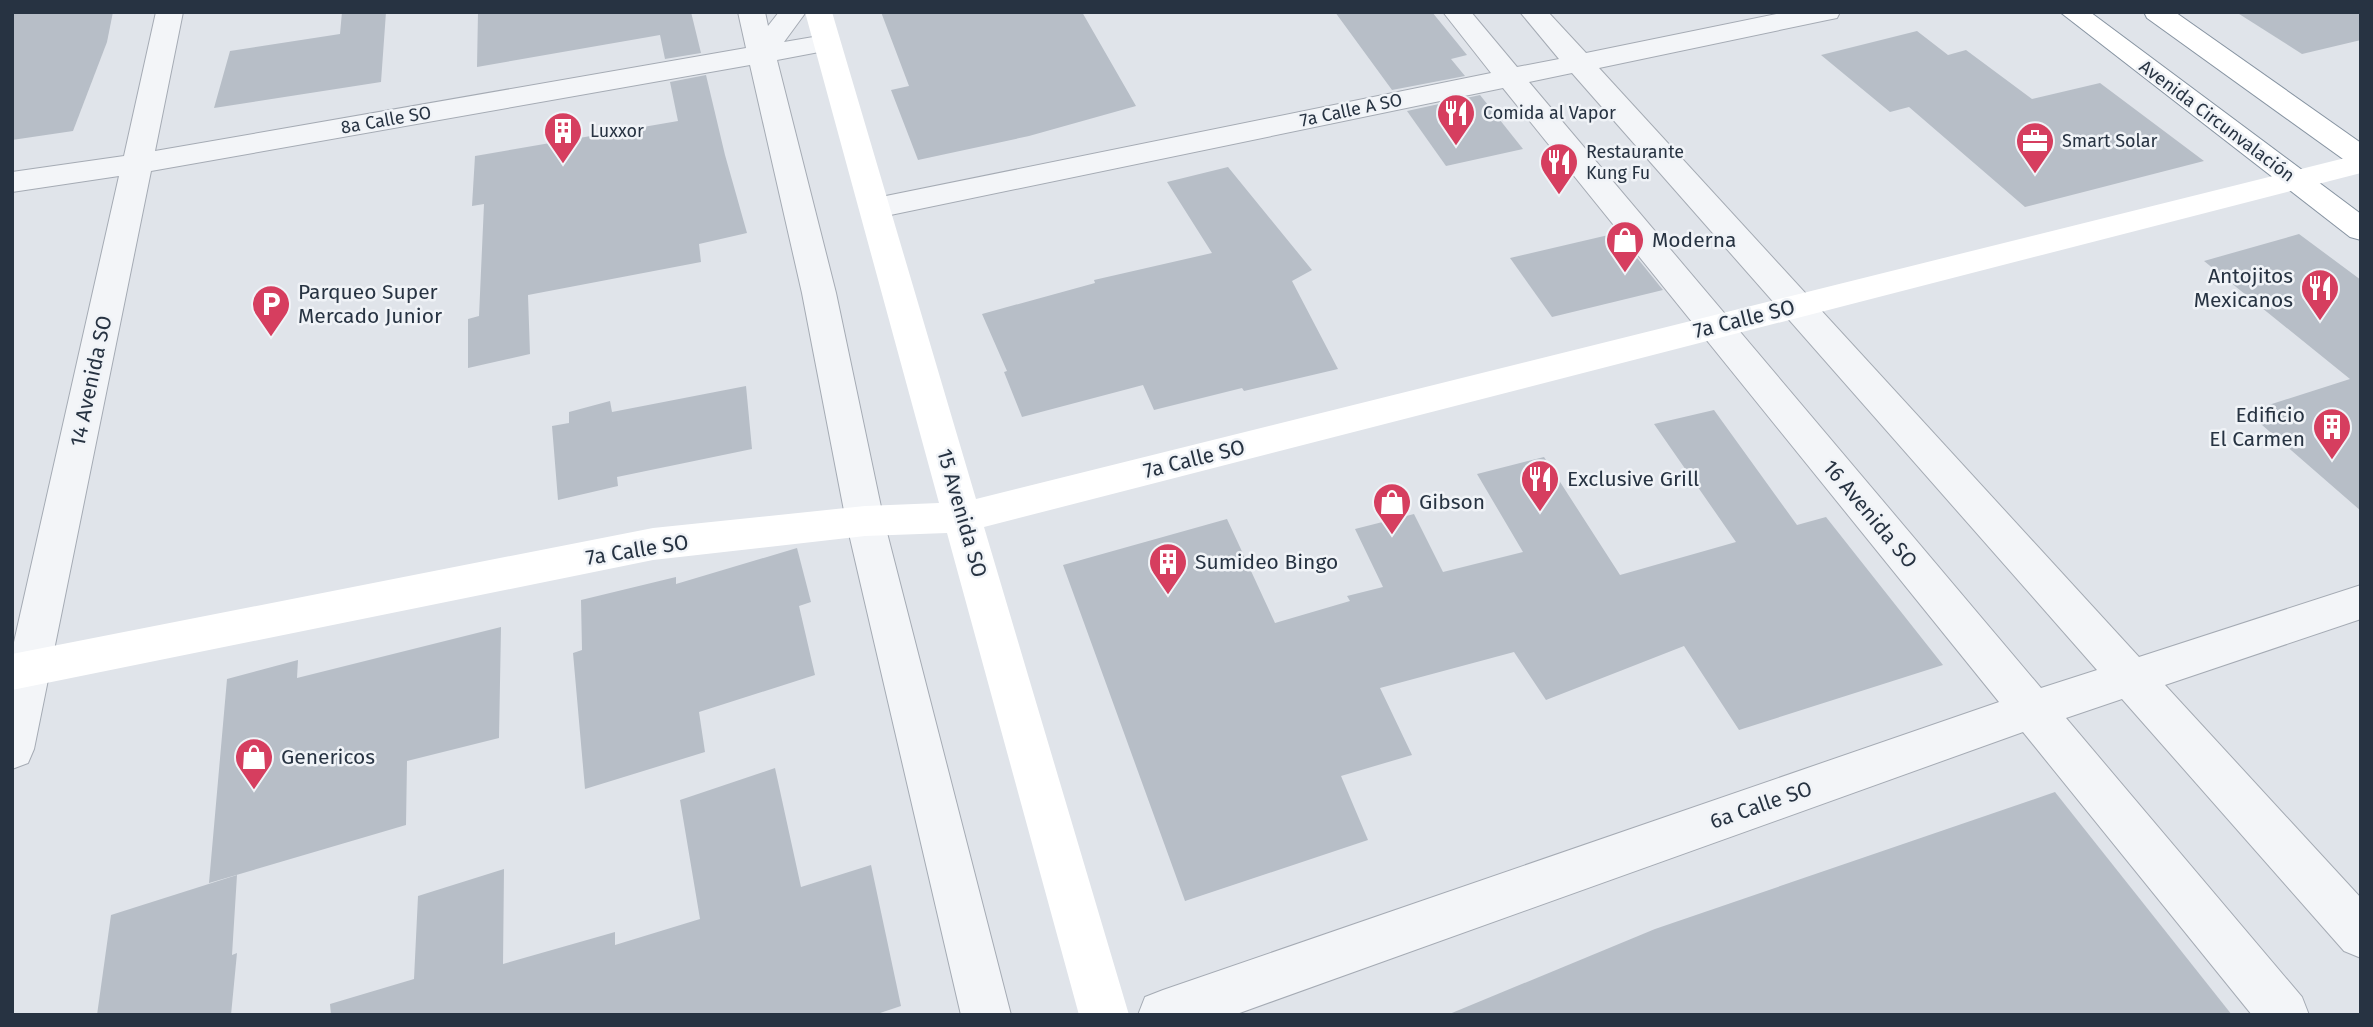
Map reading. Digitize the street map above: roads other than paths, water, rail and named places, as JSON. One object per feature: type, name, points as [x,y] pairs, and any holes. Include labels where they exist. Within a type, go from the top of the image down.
[{"type":"main road","name":"Avenida Circunvalación","points":[[2073,12],[2361,230]]},
{"type":"main road","points":[[2157,12],[2361,157]]},
{"type":"main road","name":"15 Avenida SO","points":[[822,28],[876,208],[1104,1015]]},
{"type":"main road","name":"7a Calle SO","points":[[20,671],[653,544],[865,521],[963,517],[2361,163]]},
{"type":"street","name":"14 Avenida SO","points":[[12,750],[20,671],[170,12]]},
{"type":"street","points":[[751,12],[819,293],[865,521],[986,1015]]},
{"type":"street","points":[[760,55],[793,12]]},
{"type":"street","name":"16 Avenida SO","points":[[1456,12],[2284,1015]]},
{"type":"street","points":[[1533,12],[2361,934]]},
{"type":"street","name":"7a Calle A SO","points":[[876,208],[1827,12]]},
{"type":"street","name":"8a Calle SO","points":[[12,182],[137,164],[760,55],[822,28]]},
{"type":"street","name":"6a Calle SO","points":[[1163,1015],[2032,710],[2361,602]]},
{"type":"place","name":"Comida al Vapor","points":[[1456,147]]},
{"type":"place","name":"Luxxor","points":[[563,165]]},
{"type":"place","name":"Smart Solar","points":[[2035,175]]},
{"type":"place","name":"Restaurante Kung Fu","points":[[1559,196]]},
{"type":"place","name":"Moderna","points":[[1625,274]]},
{"type":"place","name":"Antojitos Mexicanos","points":[[2320,322]]},
{"type":"place","name":"Parqueo Super Mercado Junior","points":[[271,338]]},
{"type":"place","name":"Edificio El Carmen","points":[[2332,461]]},
{"type":"place","name":"Exclusive Grill","points":[[1540,513]]},
{"type":"place","name":"Gibson","points":[[1392,536]]},
{"type":"place","name":"Sumideo Bingo","points":[[1168,596]]},
{"type":"place","name":"Genericos","points":[[254,791]]}]
